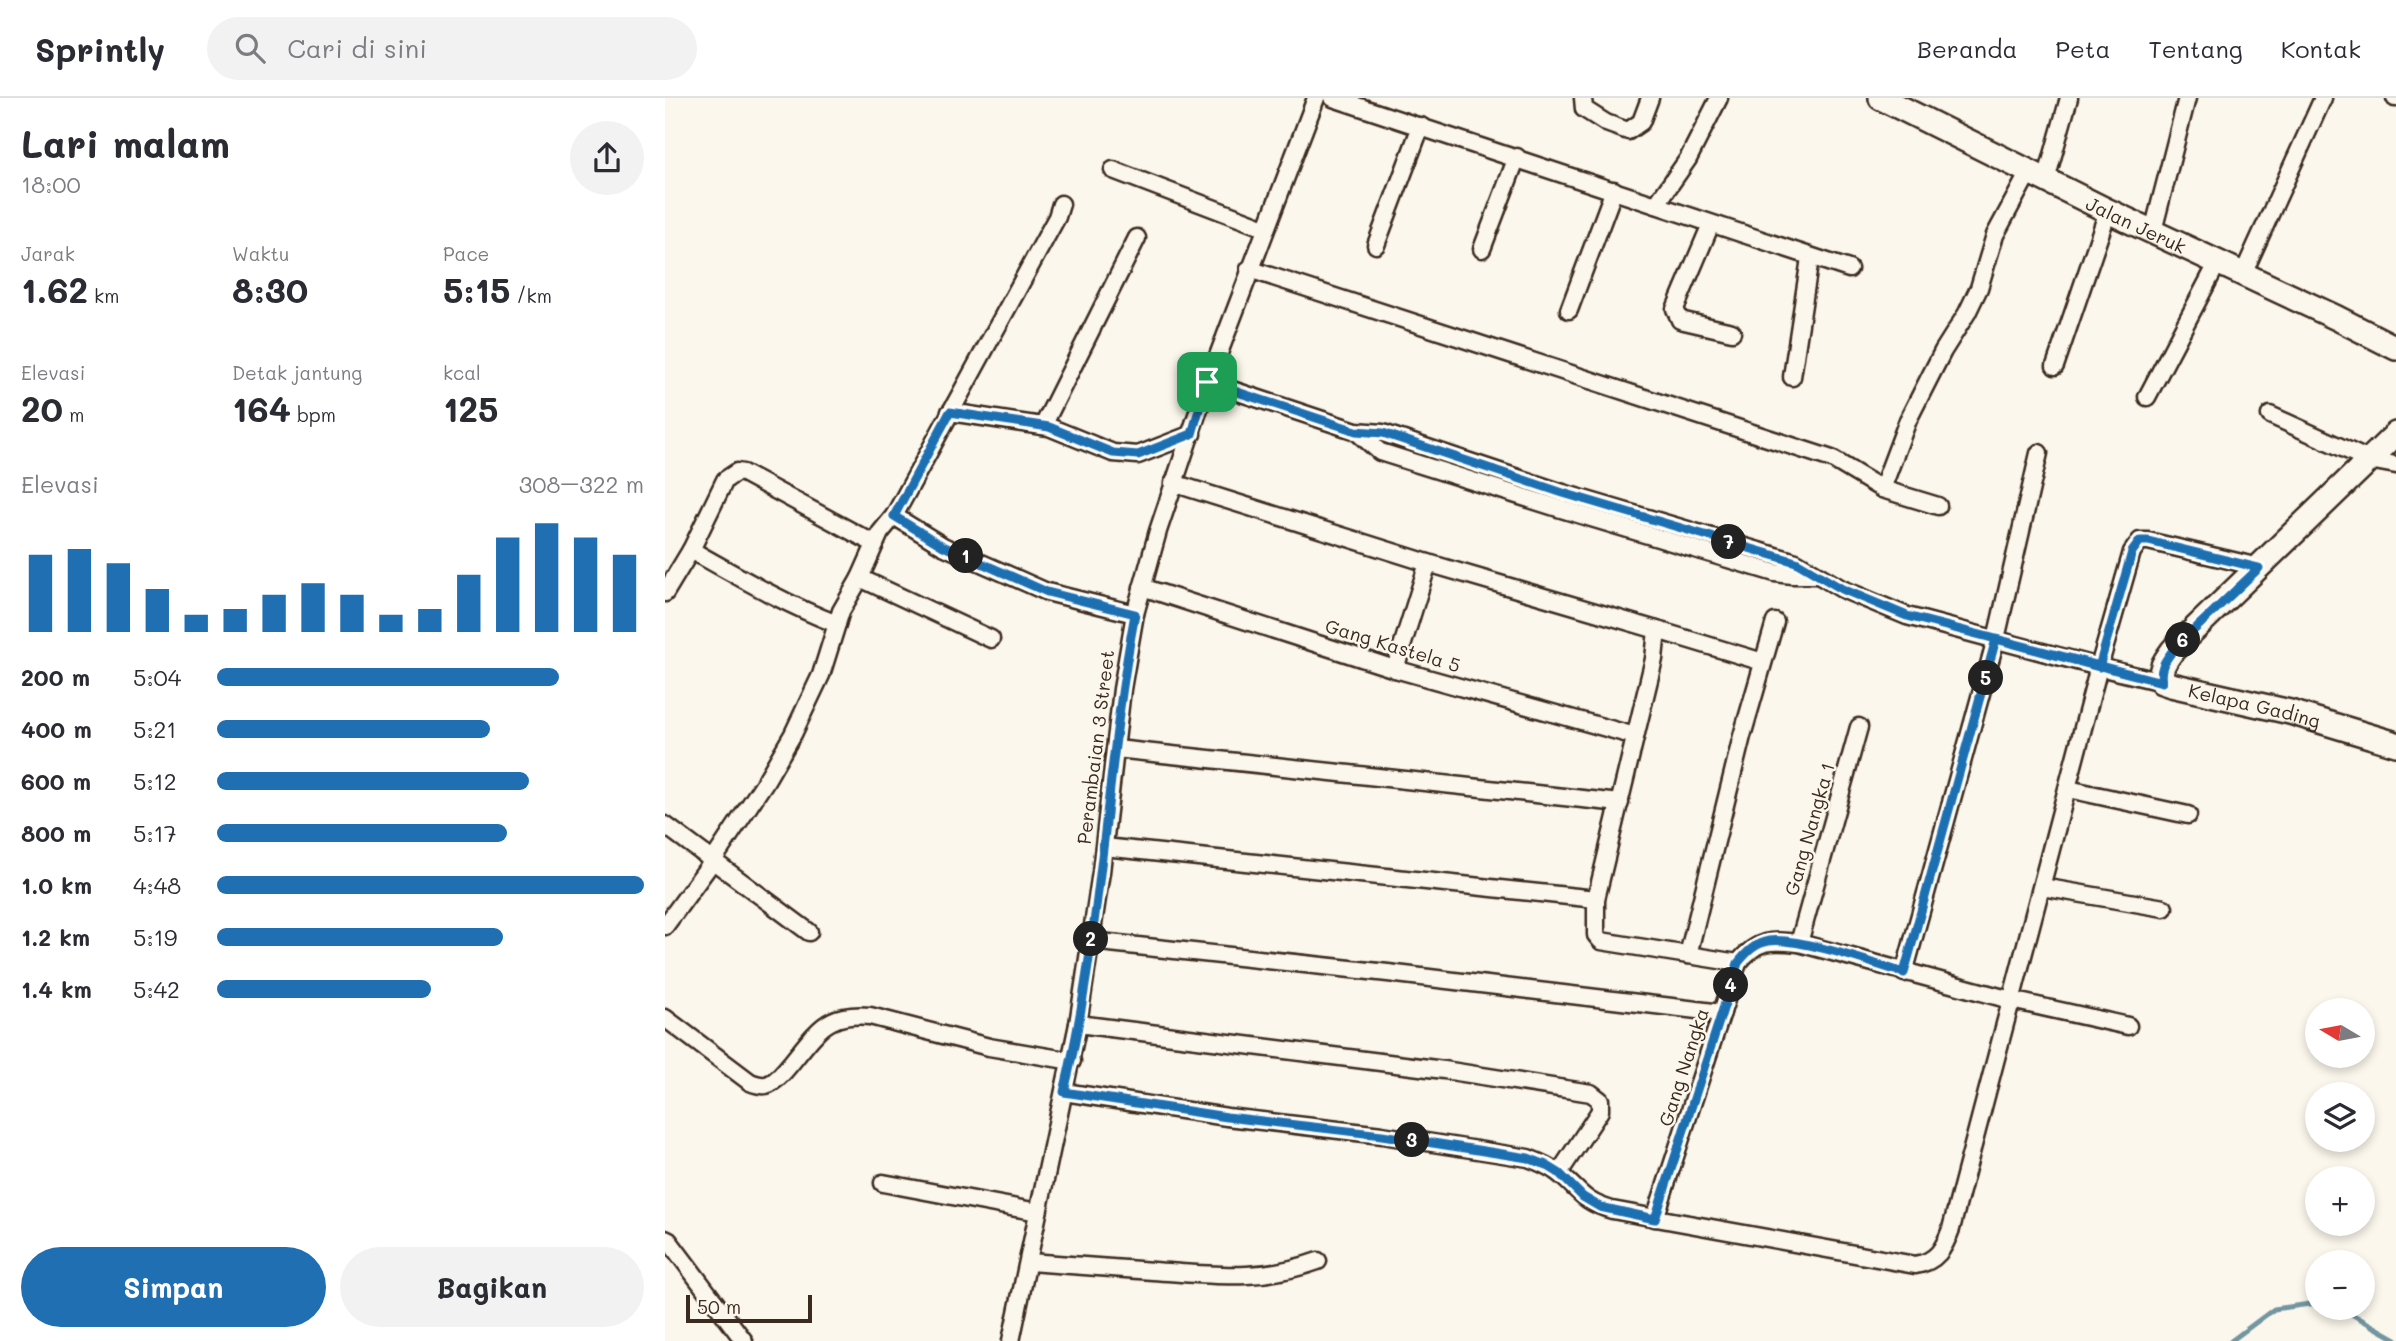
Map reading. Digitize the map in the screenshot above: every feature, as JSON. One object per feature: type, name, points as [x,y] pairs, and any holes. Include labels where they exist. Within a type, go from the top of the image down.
[{"type":"street","name":"Perambaian 3 Street","points":[[1011,1341],[1072,1061],[1104,847],[1122,689],[1135,614],[1173,483],[1192,434],[1207,382],[1316,98]]},
{"type":"street","points":[[1333,98],[1849,269]]},
{"type":"street","points":[[1583,98],[1584,109],[1606,123],[1628,131],[1641,122],[1650,98]]},
{"type":"street","points":[[1656,205],[1688,159],[1719,98]]},
{"type":"street","name":"Jalan Jeruk","points":[[1881,98],[2108,211],[2396,348]]},
{"type":"street","points":[[1882,489],[1908,420],[1979,288],[1995,235],[2038,176],[2069,98]]},
{"type":"street","points":[[2153,232],[2187,98]]},
{"type":"street","points":[[2243,274],[2323,98]]},
{"type":"street","points":[[1376,245],[1421,126]]},
{"type":"street","points":[[1482,249],[1517,157]]},
{"type":"street","points":[[1113,170],[1265,228]]},
{"type":"street","points":[[1569,310],[1614,190]]},
{"type":"street","points":[[665,926],[714,859],[793,734],[821,676],[841,611],[860,578],[880,533],[894,516],[1057,217],[1061,204]]},
{"type":"street","points":[[2055,366],[2108,211]]},
{"type":"street","points":[[1711,224],[1675,309],[1680,320],[1732,332]]},
{"type":"street","points":[[1043,426],[1137,238]]},
{"type":"street","points":[[1792,377],[1810,258]]},
{"type":"street","points":[[2147,397],[2218,262]]},
{"type":"street","points":[[1249,269],[1832,459],[1882,489],[1938,506]]},
{"type":"street","points":[[1207,382],[1356,431],[1383,433],[1561,501],[1787,559],[1842,589],[1907,616],[2162,682]]},
{"type":"street","points":[[950,412],[1056,429],[1113,453],[1138,455],[1192,434]]},
{"type":"street","points":[[2270,415],[2369,460],[2396,465]]},
{"type":"street","name":"Kelapa Gading","points":[[2396,434],[2173,650],[2162,665],[2160,674],[2162,682],[2290,712],[2396,744]]},
{"type":"street","points":[[1904,973],[1996,639],[2039,453]]},
{"type":"street","points":[[665,593],[691,550],[725,480],[737,472],[875,544]]},
{"type":"street","points":[[1173,483],[1428,563],[1763,662]]},
{"type":"street","points":[[894,516],[943,546],[1047,592],[1135,614]]},
{"type":"street","points":[[1064,1092],[1528,1158],[1559,1173],[1583,1197],[1600,1207],[1915,1265],[1933,1259],[1945,1245],[1951,1229],[2099,667],[2132,552],[2140,541],[2148,541],[2259,568]]},
{"type":"street","points":[[691,550],[768,594],[837,624]]},
{"type":"street","points":[[1395,669],[1428,563]]},
{"type":"street","points":[[860,578],[991,639]]},
{"type":"street","name":"Gang Kastela 5","points":[[1142,587],[1395,669],[1635,736]]},
{"type":"street","points":[[1688,955],[1742,736],[1775,622]]},
{"type":"street","points":[[1657,630],[1654,659],[1596,899],[1597,940],[1738,963],[1755,946],[1768,941],[1799,943],[2011,1000],[2129,1026]]},
{"type":"street","name":"Gang Nangka 1","points":[[1799,943],[1859,727]]},
{"type":"street","points":[[1116,749],[1621,803]]},
{"type":"street","points":[[2068,789],[2188,816]]},
{"type":"street","points":[[665,825],[809,932]]},
{"type":"street","points":[[1104,847],[1596,899]]},
{"type":"street","points":[[2042,887],[2164,908]]},
{"type":"street","points":[[1091,942],[1388,973],[1723,1013]]},
{"type":"street","name":"Gang Nangka","points":[[1655,1219],[1738,963]]},
{"type":"street","points":[[665,1018],[750,1082],[763,1086],[774,1081],[819,1029],[831,1021],[856,1015],[870,1016],[989,1047],[1072,1061]]},
{"type":"street","points":[[1078,1024],[1430,1068],[1591,1093],[1600,1100],[1600,1111],[1559,1173]]},
{"type":"street","points":[[883,1183],[1038,1212]]},
{"type":"street","points":[[665,1239],[744,1341]]},
{"type":"street","points":[[1029,1262],[1230,1277],[1264,1276],[1318,1261]]},
{"type":"waterway","points":[[2231,1341],[2274,1309],[2305,1305]]},
{"type":"waterway","points":[[2362,1320],[2396,1339]]},
{"type":"route","points":[[1207,382],[1192,434],[1138,455],[1113,453],[1049,427],[950,412],[894,516],[943,546],[1047,592],[1135,614],[1122,689],[1091,942],[1072,1061],[1064,1092],[1227,1117],[1382,1135],[1528,1158],[1559,1173],[1573,1189],[1600,1207],[1655,1219],[1738,963],[1746,953],[1768,941],[1799,943],[1904,973],[1996,639],[2069,659],[2099,667],[2132,552],[2140,541],[2259,568],[2173,650],[2162,665],[2162,682],[2099,667],[2038,650],[1996,639],[1907,616],[1842,589],[1796,562],[1779,556],[1630,514],[1383,433],[1356,431],[1207,382]]}]
